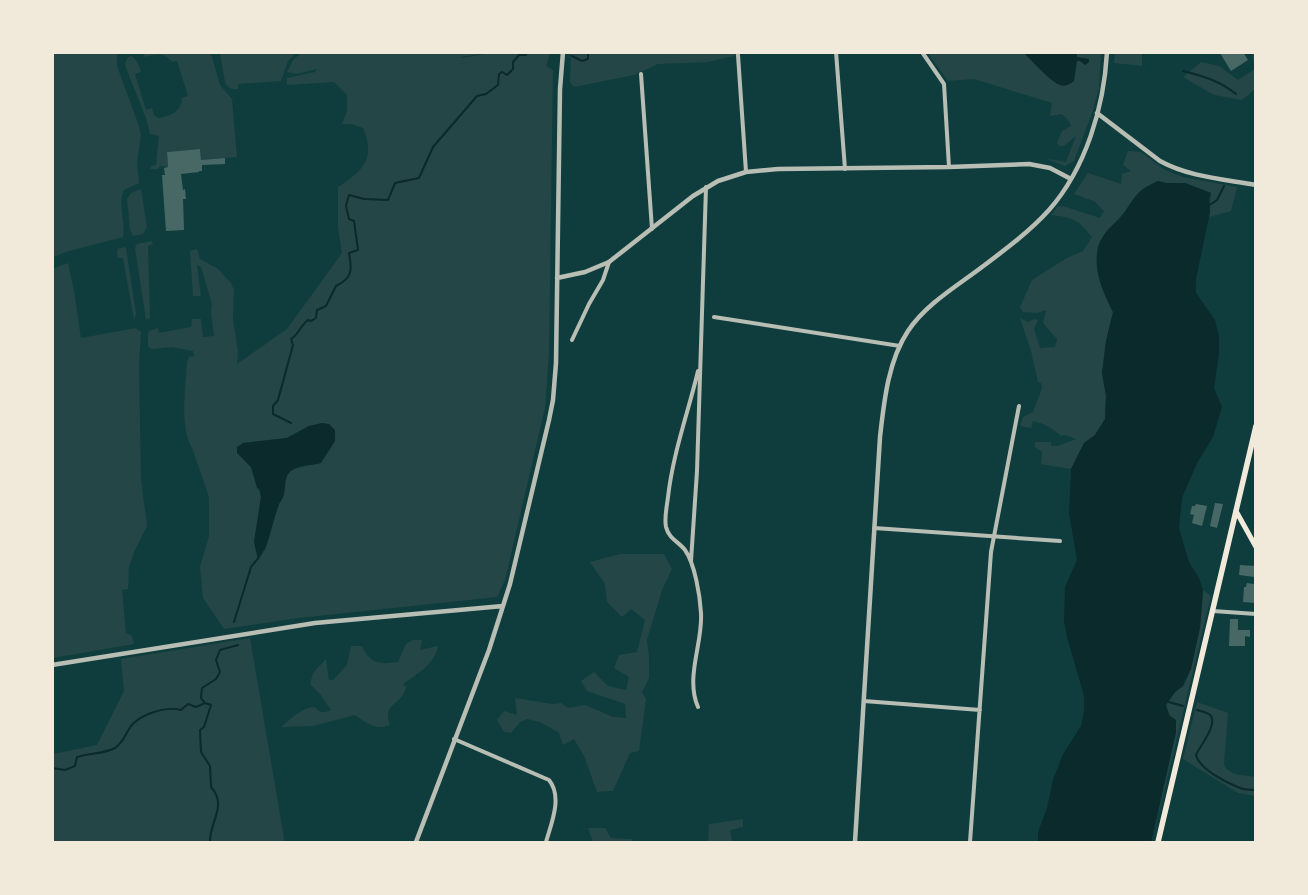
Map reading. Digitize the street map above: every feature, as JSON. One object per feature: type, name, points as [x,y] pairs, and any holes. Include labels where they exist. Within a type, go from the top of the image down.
[{"type":"main road","points":[[1158,842],[1256,426]]},
{"type":"main road","points":[[1236,510],[1256,547]]},
{"type":"street","points":[[416,842],[489,650],[503,606],[553,400],[556,372],[560,89],[564,52]]},
{"type":"street","points":[[836,52],[845,169]]},
{"type":"street","points":[[922,52],[944,84],[949,168]]},
{"type":"street","points":[[855,842],[882,415],[888,386],[900,346],[911,327],[926,310],[1026,234],[1050,208],[1071,179],[1086,146],[1097,113],[1104,86],[1107,52]]},
{"type":"street","points":[[738,55],[746,172]]},
{"type":"street","points":[[641,74],[652,229]]},
{"type":"street","points":[[1097,113],[1170,167],[1193,174],[1256,185]]},
{"type":"street","points":[[557,278],[586,272],[609,262],[706,187],[731,176],[746,172],[1040,165],[1071,179]]},
{"type":"street","points":[[691,562],[697,471],[706,187]]},
{"type":"street","points":[[572,340],[589,304],[604,280],[609,262]]},
{"type":"street","points":[[714,317],[900,346]]},
{"type":"street","points":[[698,707],[694,699],[693,684],[701,626],[700,602],[691,562],[684,547],[673,540],[668,533],[666,520],[673,462],[700,361]]},
{"type":"street","points":[[970,842],[993,537],[1019,406]]},
{"type":"street","points":[[874,528],[1060,542]]},
{"type":"street","points":[[52,664],[315,623],[503,606]]},
{"type":"street","points":[[1213,611],[1256,614]]},
{"type":"street","points":[[864,701],[980,710]]},
{"type":"street","points":[[454,739],[549,780],[554,789],[555,802],[546,842]]},
{"type":"shaded area","points":[[53,52],[117,53],[117,66],[141,135],[137,164],[139,183],[124,190],[122,195],[123,237],[53,257]]},
{"type":"shaded area","points":[[220,52],[296,53],[288,61],[281,81],[238,84],[238,89],[233,89],[227,86],[225,82]]},
{"type":"shaded area","points":[[143,53],[209,53],[212,57],[220,85],[232,99],[237,157],[201,160],[200,149],[167,152],[168,167],[160,166],[158,169],[150,169],[151,166],[156,165],[159,136],[150,134],[146,118],[125,64],[128,57],[133,57],[140,68],[141,72],[135,74],[146,110],[152,108],[154,115],[158,118],[167,116],[177,110],[180,107],[182,98],[188,96],[177,61],[172,62],[160,55],[145,57]]},
{"type":"shaded area","points":[[301,53],[486,53],[461,58],[492,53],[550,53],[546,66],[553,70],[549,354],[545,408],[505,580],[497,597],[298,618],[224,629],[203,598],[200,567],[209,536],[209,497],[188,439],[184,417],[187,362],[189,357],[194,356],[193,351],[172,347],[151,349],[148,346],[148,334],[149,331],[158,328],[159,333],[191,327],[192,319],[201,319],[203,337],[214,336],[212,304],[201,267],[197,265],[201,296],[193,296],[190,251],[197,249],[200,259],[218,269],[231,283],[234,290],[233,320],[238,351],[237,364],[287,329],[342,253],[338,228],[338,187],[354,175],[365,163],[368,148],[367,138],[363,128],[352,124],[342,124],[347,111],[347,95],[334,82],[287,85],[287,78],[315,72],[317,69],[296,74],[287,72],[293,60]],"holes":[[[309,426],[321,463],[293,469],[288,474],[285,479],[283,497],[279,504],[265,551],[254,542],[261,497],[251,467],[242,457],[243,443],[287,438]]]},
{"type":"shaded area","points":[[571,53],[740,53],[708,62],[658,64],[634,75],[574,87],[570,82]]},
{"type":"shaded area","points":[[928,53],[1101,53],[1099,89],[1074,161],[1065,166],[1049,160],[1066,162],[1076,136],[1064,146],[1059,146],[1057,143],[1062,131],[1071,126],[1062,114],[1050,116],[1052,103],[974,79],[948,81]]},
{"type":"shaded area","points":[[1024,53],[1077,53],[1077,57],[1089,59],[1089,62],[1085,65],[1077,61],[1074,81],[1062,86],[1046,75]]},
{"type":"shaded area","points":[[1115,53],[1142,53],[1142,66],[1114,63]]},
{"type":"shaded area","points":[[1252,53],[1255,53],[1255,69]]},
{"type":"shaded area","points":[[1201,62],[1219,66],[1238,80],[1255,69],[1255,89],[1242,100],[1214,95],[1183,77]]},
{"type":"shaded area","points":[[1128,151],[1141,152],[1165,170],[1183,177],[1237,187],[1231,211],[1209,217],[1211,193],[1185,183],[1158,181],[1138,193],[1103,237],[1098,248],[1098,267],[1106,297],[1113,312],[1106,341],[1102,373],[1106,396],[1105,419],[1095,435],[1084,443],[1071,469],[1041,464],[1042,452],[1035,447],[1035,442],[1051,442],[1051,446],[1058,446],[1076,439],[1065,435],[1061,436],[1042,423],[1033,421],[1031,428],[1020,426],[1023,417],[1033,412],[1042,388],[1041,383],[1038,382],[1031,351],[1020,318],[1028,322],[1034,319],[1038,320],[1034,329],[1040,348],[1055,347],[1057,339],[1043,323],[1046,310],[1037,313],[1023,312],[1020,307],[1032,280],[1067,258],[1083,251],[1092,237],[1078,222],[1065,217],[1051,215],[1058,206],[1100,218],[1104,211],[1094,201],[1074,194],[1088,173],[1121,184],[1122,174],[1131,171],[1123,165]]},
{"type":"shaded area","points":[[1158,181],[1185,183],[1211,193],[1209,199],[1210,212],[1196,279],[1196,293],[1215,320],[1219,336],[1219,354],[1214,388],[1222,407],[1213,437],[1197,463],[1182,498],[1179,528],[1189,562],[1199,578],[1203,590],[1200,628],[1191,669],[1183,686],[1175,692],[1166,705],[1169,715],[1176,720],[1176,732],[1151,842],[1038,842],[1038,832],[1047,808],[1053,780],[1063,754],[1081,726],[1084,711],[1084,696],[1064,621],[1065,587],[1077,560],[1069,513],[1071,469],[1084,443],[1095,435],[1105,419],[1106,396],[1102,373],[1106,341],[1113,312],[1104,294],[1098,274],[1097,254],[1099,244],[1104,235],[1123,215],[1135,197],[1146,187]]},
{"type":"shaded area","points":[[141,189],[147,227],[143,234],[133,236],[130,229],[127,199],[131,193]]},
{"type":"shaded area","points":[[152,241],[153,244],[148,246],[150,318],[146,320],[135,248],[137,244]]},
{"type":"shaded area","points":[[125,247],[136,314],[134,320],[123,258],[118,258],[117,253],[118,249]]},
{"type":"shaded area","points":[[68,263],[81,338],[136,328],[141,332],[139,365],[141,479],[147,526],[129,567],[128,589],[122,590],[126,633],[132,636],[134,644],[53,658],[52,269]]},
{"type":"shaded area","points":[[322,423],[329,424],[335,430],[335,441],[321,463],[297,468],[288,475],[283,498],[276,511],[268,540],[258,560],[254,542],[261,497],[260,490],[257,488],[251,467],[237,453],[237,447],[243,443],[287,438],[309,426]]},
{"type":"shaded area","points":[[620,554],[664,554],[672,569],[662,590],[647,640],[649,678],[642,692],[646,699],[639,751],[630,753],[613,791],[597,792],[584,756],[574,739],[563,745],[559,733],[540,722],[527,719],[520,722],[511,733],[504,732],[497,720],[504,711],[517,715],[515,698],[552,704],[561,703],[568,708],[585,705],[613,717],[626,718],[625,704],[587,691],[581,681],[594,672],[608,686],[626,690],[629,677],[614,668],[619,655],[637,652],[645,620],[631,609],[622,617],[607,602],[605,584],[590,562]]},
{"type":"shaded area","points":[[1203,590],[1211,596],[1152,842],[1176,732],[1166,705],[1175,692],[1183,686],[1200,628]]},
{"type":"shaded area","points":[[250,638],[284,838],[283,842],[53,842],[53,754],[97,745],[124,691],[121,659]]},
{"type":"shaded area","points":[[413,640],[422,640],[420,650],[438,646],[434,658],[425,668],[403,684],[406,687],[404,693],[388,712],[390,725],[375,727],[355,715],[313,726],[281,727],[306,709],[315,707],[323,712],[331,710],[310,684],[313,673],[326,659],[329,680],[333,680],[347,665],[351,646],[362,646],[368,656],[376,662],[392,663],[398,662],[406,644]]},
{"type":"shaded area","points":[[1197,702],[1228,713],[1224,764],[1232,773],[1255,777],[1255,796],[1238,793],[1183,759]]},
{"type":"shaded area","points":[[743,819],[743,827],[730,830],[732,842],[708,842],[709,824]]},
{"type":"shaded area","points":[[588,828],[605,828],[611,838],[632,839],[632,842],[593,842]]},
{"type":"building","points":[[1221,52],[1243,52],[1248,60],[1231,71]]},
{"type":"building","points":[[200,149],[201,160],[225,158],[225,164],[202,165],[202,171],[181,174],[186,199],[183,199],[184,230],[166,231],[162,175],[165,175],[164,168],[168,167],[167,152]]},
{"type":"building","points":[[1215,503],[1223,504],[1217,528],[1210,526]]},
{"type":"building","points":[[1196,504],[1207,506],[1202,526],[1192,523],[1194,515],[1190,514],[1192,506]]},
{"type":"building","points":[[1240,565],[1256,566],[1255,577],[1239,575]]},
{"type":"building","points":[[1247,583],[1254,584],[1256,603],[1243,602],[1244,587],[1246,587]]},
{"type":"building","points":[[1230,619],[1238,619],[1238,630],[1250,630],[1250,637],[1245,636],[1245,646],[1229,646]]},
{"type":"waterway","points":[[291,423],[273,414],[273,406],[278,400],[293,345],[291,339],[308,320],[311,321],[316,318],[317,310],[326,306],[336,286],[346,280],[351,268],[349,253],[358,250],[354,221],[349,219],[346,206],[349,195],[364,199],[388,200],[395,183],[419,178],[433,147],[477,96],[486,94],[498,85],[499,74],[502,72],[507,75],[513,69],[513,62],[519,55],[526,55],[528,52]]},
{"type":"waterway","points":[[572,56],[582,61],[588,59],[588,52]]},
{"type":"waterway","points":[[1183,71],[1211,80],[1236,94]]},
{"type":"waterway","points":[[1208,206],[1217,200],[1224,186]]},
{"type":"waterway","points":[[234,622],[251,567],[259,557]]},
{"type":"waterway","points":[[210,842],[218,801],[211,787],[210,766],[201,752],[200,730],[204,727],[211,705],[205,703],[201,698],[202,688],[216,679],[220,672],[216,660],[220,650],[238,645]]},
{"type":"waterway","points":[[1169,702],[1183,706]]},
{"type":"waterway","points":[[52,768],[65,770],[75,766],[77,757],[115,748],[135,722],[154,712],[168,709],[181,710],[188,704],[196,707],[205,703]]},
{"type":"waterway","points":[[1197,710],[1209,714],[1212,718],[1211,728],[1196,755],[1198,760],[1214,775],[1228,783],[1244,789],[1256,790]]}]
